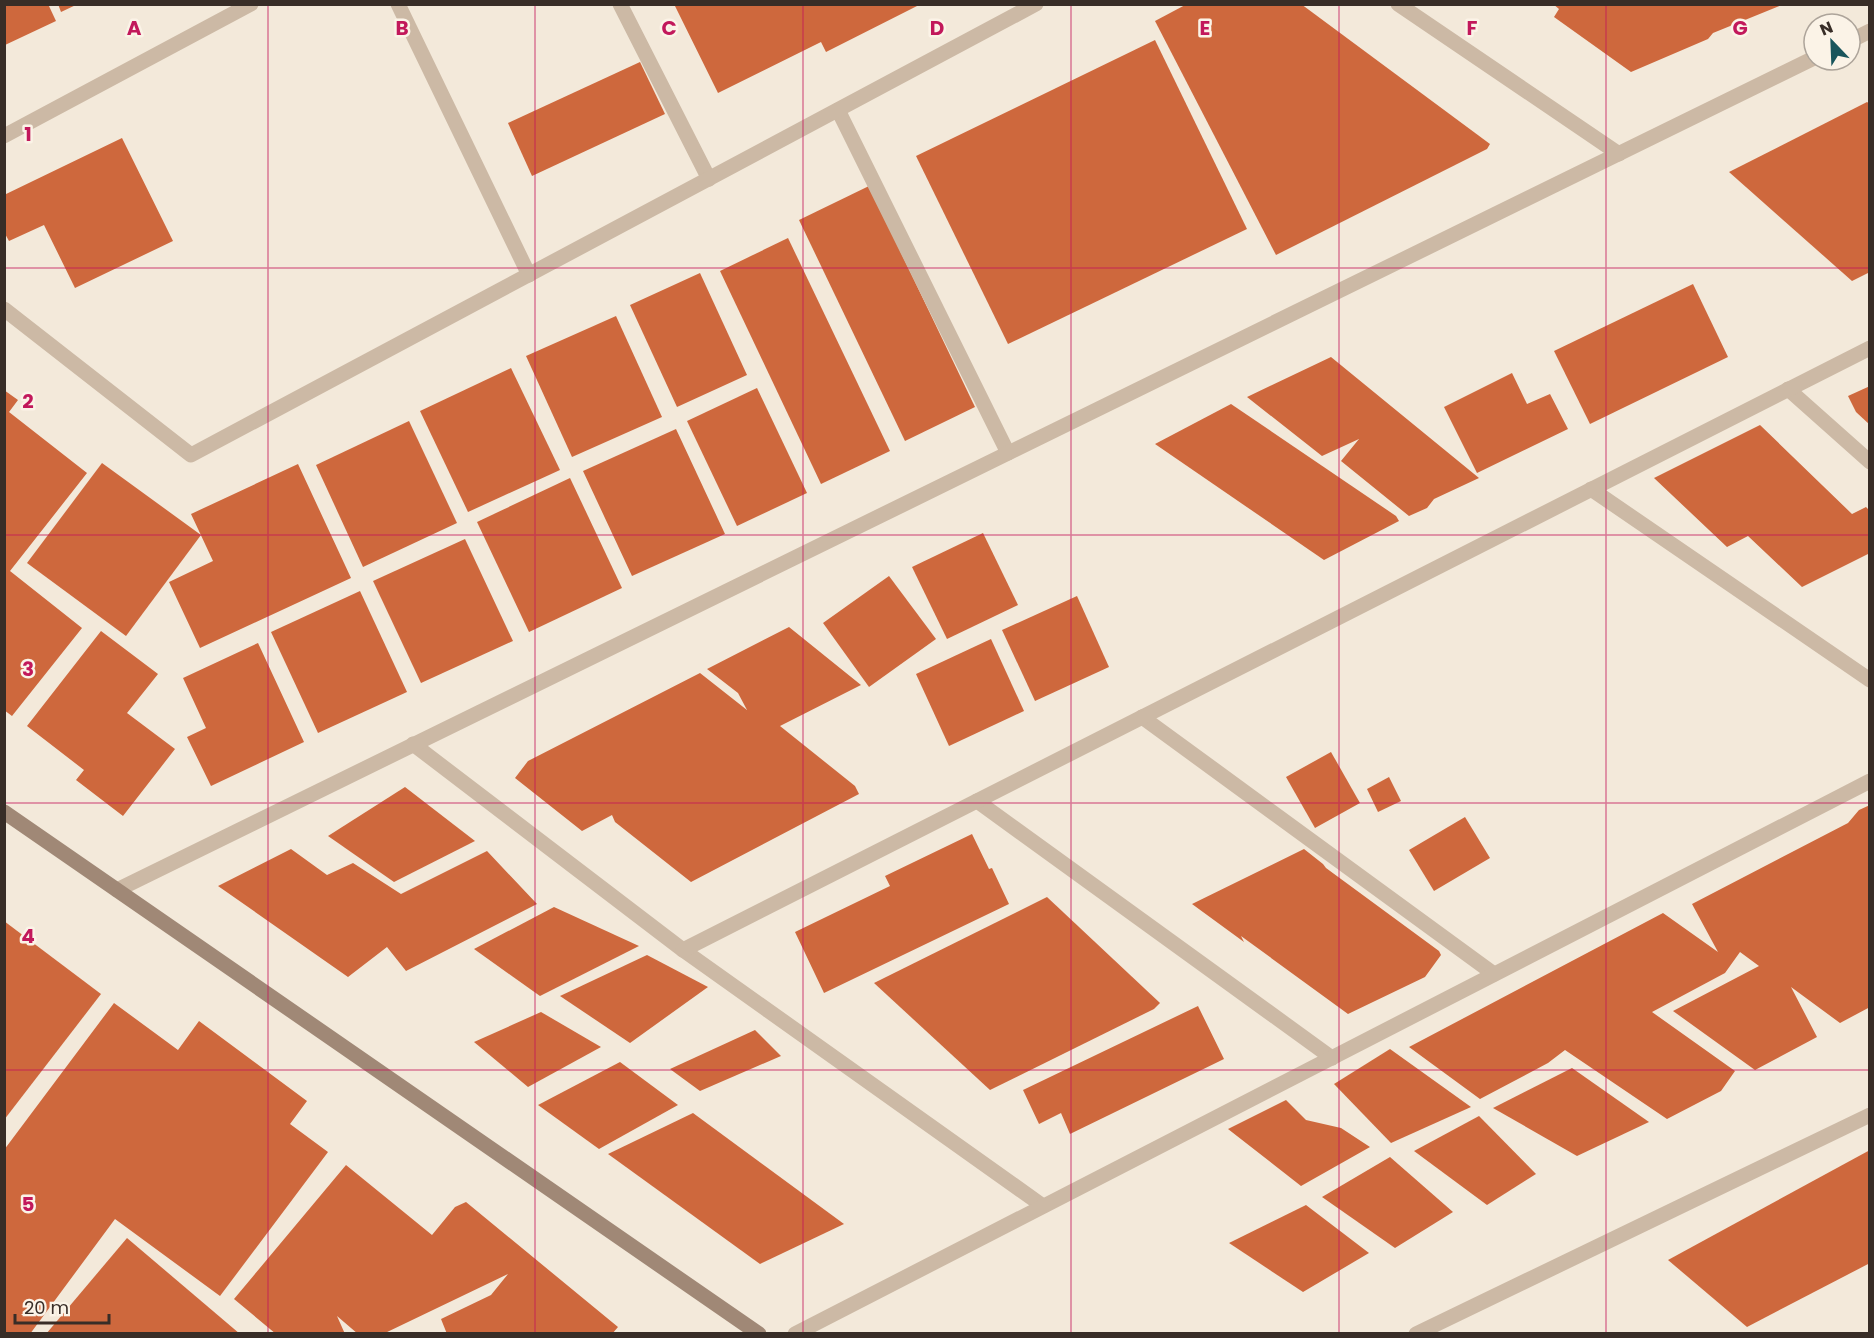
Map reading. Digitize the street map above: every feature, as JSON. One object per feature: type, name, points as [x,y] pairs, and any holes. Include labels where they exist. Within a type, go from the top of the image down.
[{"type":"street","points":[[4,136],[251,4]]},
{"type":"street","points":[[398,4],[529,275]]},
{"type":"street","points":[[620,4],[709,179]]},
{"type":"street","points":[[4,309],[191,455],[1036,4]]},
{"type":"street","points":[[1398,4],[1619,154]]},
{"type":"street","points":[[117,890],[1802,64]]},
{"type":"street","points":[[838,110],[1008,453]]},
{"type":"street","points":[[683,950],[1869,348]]},
{"type":"street","points":[[1788,389],[1869,462]]},
{"type":"street","points":[[1592,489],[1869,680]]},
{"type":"street","points":[[1142,717],[1494,974]]},
{"type":"street","points":[[413,744],[683,950],[1042,1206]]},
{"type":"street","points":[[795,1334],[1869,781]]},
{"type":"street","points":[[977,801],[1332,1058]]},
{"type":"street","points":[[4,812],[759,1334]]},
{"type":"street","points":[[1416,1334],[1869,1115]]},
{"type":"building","points":[[5,4],[48,4],[56,21],[5,45]]},
{"type":"building","points":[[58,4],[78,4],[61,12]]},
{"type":"building","points":[[674,4],[921,4],[826,52],[821,42],[718,93]]},
{"type":"building","points":[[1187,4],[1301,4],[1490,144],[1487,149],[1276,255],[1155,21]]},
{"type":"building","points":[[1553,4],[1782,5],[1713,33],[1708,39],[1631,72],[1554,17],[1559,9]]},
{"type":"building","points":[[1155,40],[1247,229],[1008,344],[916,156]]},
{"type":"building","points":[[640,62],[665,114],[532,176],[508,123]]},
{"type":"building","points":[[1867,102],[1870,104],[1870,272],[1852,281],[1729,172]]},
{"type":"building","points":[[122,138],[173,241],[75,288],[44,225],[9,241],[4,232],[4,195]]},
{"type":"building","points":[[869,186],[975,407],[905,441],[799,220]]},
{"type":"building","points":[[788,238],[890,451],[821,484],[720,271]]},
{"type":"building","points":[[700,273],[747,375],[677,407],[630,305]]},
{"type":"building","points":[[1693,284],[1728,357],[1590,424],[1554,351]]},
{"type":"building","points":[[616,316],[662,417],[572,457],[526,356]]},
{"type":"building","points":[[1331,357],[1479,478],[1434,499],[1427,508],[1409,516],[1341,461],[1359,439],[1322,456],[1247,397]]},
{"type":"building","points":[[511,368],[560,470],[468,512],[420,411]]},
{"type":"building","points":[[1512,373],[1527,404],[1550,394],[1568,429],[1477,473],[1444,407]]},
{"type":"building","points":[[1870,386],[1870,425],[1856,412],[1848,396]]},
{"type":"building","points":[[757,388],[807,493],[737,526],[687,421]]},
{"type":"building","points":[[4,390],[18,400],[9,412],[87,473],[10,571],[82,628],[12,716],[4,710]]},
{"type":"building","points":[[1231,404],[1396,516],[1399,521],[1324,560],[1155,444]]},
{"type":"building","points":[[409,421],[457,523],[363,567],[316,465]]},
{"type":"building","points":[[1760,425],[1852,514],[1866,507],[1870,511],[1870,553],[1802,587],[1748,536],[1727,547],[1654,478]]},
{"type":"building","points":[[676,429],[725,534],[632,576],[583,471]]},
{"type":"building","points":[[102,463],[201,535],[126,636],[27,563]]},
{"type":"building","points":[[298,464],[351,578],[200,648],[169,582],[213,561],[191,514]]},
{"type":"building","points":[[570,478],[622,588],[529,632],[477,522]]},
{"type":"building","points":[[983,533],[1018,605],[947,639],[912,567]]},
{"type":"building","points":[[465,539],[513,641],[421,683],[373,581]]},
{"type":"building","points":[[889,576],[936,639],[869,687],[823,623]]},
{"type":"building","points":[[360,591],[407,692],[318,733],[271,632]]},
{"type":"building","points":[[1077,596],[1109,667],[1035,701],[1002,630]]},
{"type":"building","points":[[789,627],[861,685],[780,726],[855,786],[859,794],[691,882],[615,822],[612,815],[582,831],[515,778],[528,761],[700,673],[747,710],[738,693],[707,669]]},
{"type":"building","points":[[101,631],[158,674],[127,713],[175,749],[123,816],[76,780],[84,770],[27,726]]},
{"type":"building","points":[[991,639],[1024,711],[949,746],[916,674]]},
{"type":"building","points":[[258,643],[304,742],[211,786],[187,737],[206,728],[183,678]]},
{"type":"building","points":[[1331,752],[1360,803],[1315,828],[1286,777]]},
{"type":"building","points":[[1389,777],[1401,801],[1378,812],[1367,789]]},
{"type":"building","points":[[405,787],[475,841],[394,882],[328,836]]},
{"type":"building","points":[[1870,805],[1870,1007],[1840,1023],[1791,987],[1817,1037],[1755,1070],[1673,1011],[1759,966],[1740,952],[1725,973],[1652,1012],[1735,1071],[1721,1091],[1667,1119],[1565,1050],[1548,1063],[1480,1099],[1409,1047],[1663,913],[1718,952],[1692,904],[1848,823],[1859,810]]},
{"type":"building","points":[[1465,817],[1490,858],[1434,891],[1409,850]]},
{"type":"building","points":[[972,834],[1009,904],[824,993],[795,932],[890,886],[885,876]]},
{"type":"building","points":[[291,849],[327,875],[353,863],[401,894],[487,851],[537,904],[406,971],[387,947],[348,977],[218,886]]},
{"type":"building","points":[[1304,849],[1326,868],[1439,951],[1441,955],[1425,977],[1348,1014],[1241,936],[1244,942],[1192,904]]},
{"type":"building","points":[[1047,897],[1160,1003],[1154,1009],[990,1090],[874,983]]},
{"type":"building","points":[[554,907],[639,946],[540,996],[474,949]]},
{"type":"building","points":[[4,921],[101,994],[4,1120]]},
{"type":"building","points":[[647,955],[708,987],[630,1043],[560,996]]},
{"type":"building","points":[[114,1003],[178,1050],[199,1021],[307,1101],[290,1124],[328,1152],[220,1296],[115,1219],[30,1334],[4,1334],[4,1150]]},
{"type":"building","points":[[1198,1006],[1224,1059],[1070,1134],[1061,1113],[1039,1124],[1023,1090]]},
{"type":"building","points":[[541,1012],[601,1047],[528,1087],[474,1042]]},
{"type":"building","points":[[755,1030],[781,1056],[700,1091],[670,1069]]},
{"type":"building","points":[[1390,1049],[1471,1107],[1391,1143],[1334,1084]]},
{"type":"building","points":[[620,1062],[678,1105],[599,1149],[538,1105]]},
{"type":"building","points":[[1572,1068],[1649,1122],[1577,1156],[1493,1108]]},
{"type":"building","points":[[1286,1100],[1306,1120],[1341,1128],[1370,1147],[1301,1186],[1228,1129]]},
{"type":"building","points":[[693,1113],[844,1224],[760,1264],[608,1154]]},
{"type":"building","points":[[1479,1116],[1536,1174],[1487,1205],[1414,1151]]},
{"type":"building","points":[[1870,1150],[1870,1263],[1747,1327],[1668,1260]]},
{"type":"building","points":[[1390,1157],[1453,1212],[1395,1248],[1322,1197]]},
{"type":"building","points":[[346,1165],[432,1235],[455,1207],[466,1202],[618,1327],[612,1334],[447,1334],[441,1319],[491,1295],[508,1274],[383,1334],[358,1334],[337,1316],[345,1334],[276,1334],[234,1299]]},
{"type":"building","points":[[1306,1205],[1369,1253],[1303,1292],[1229,1243]]},
{"type":"building","points":[[127,1238],[240,1334],[46,1334]]}]
